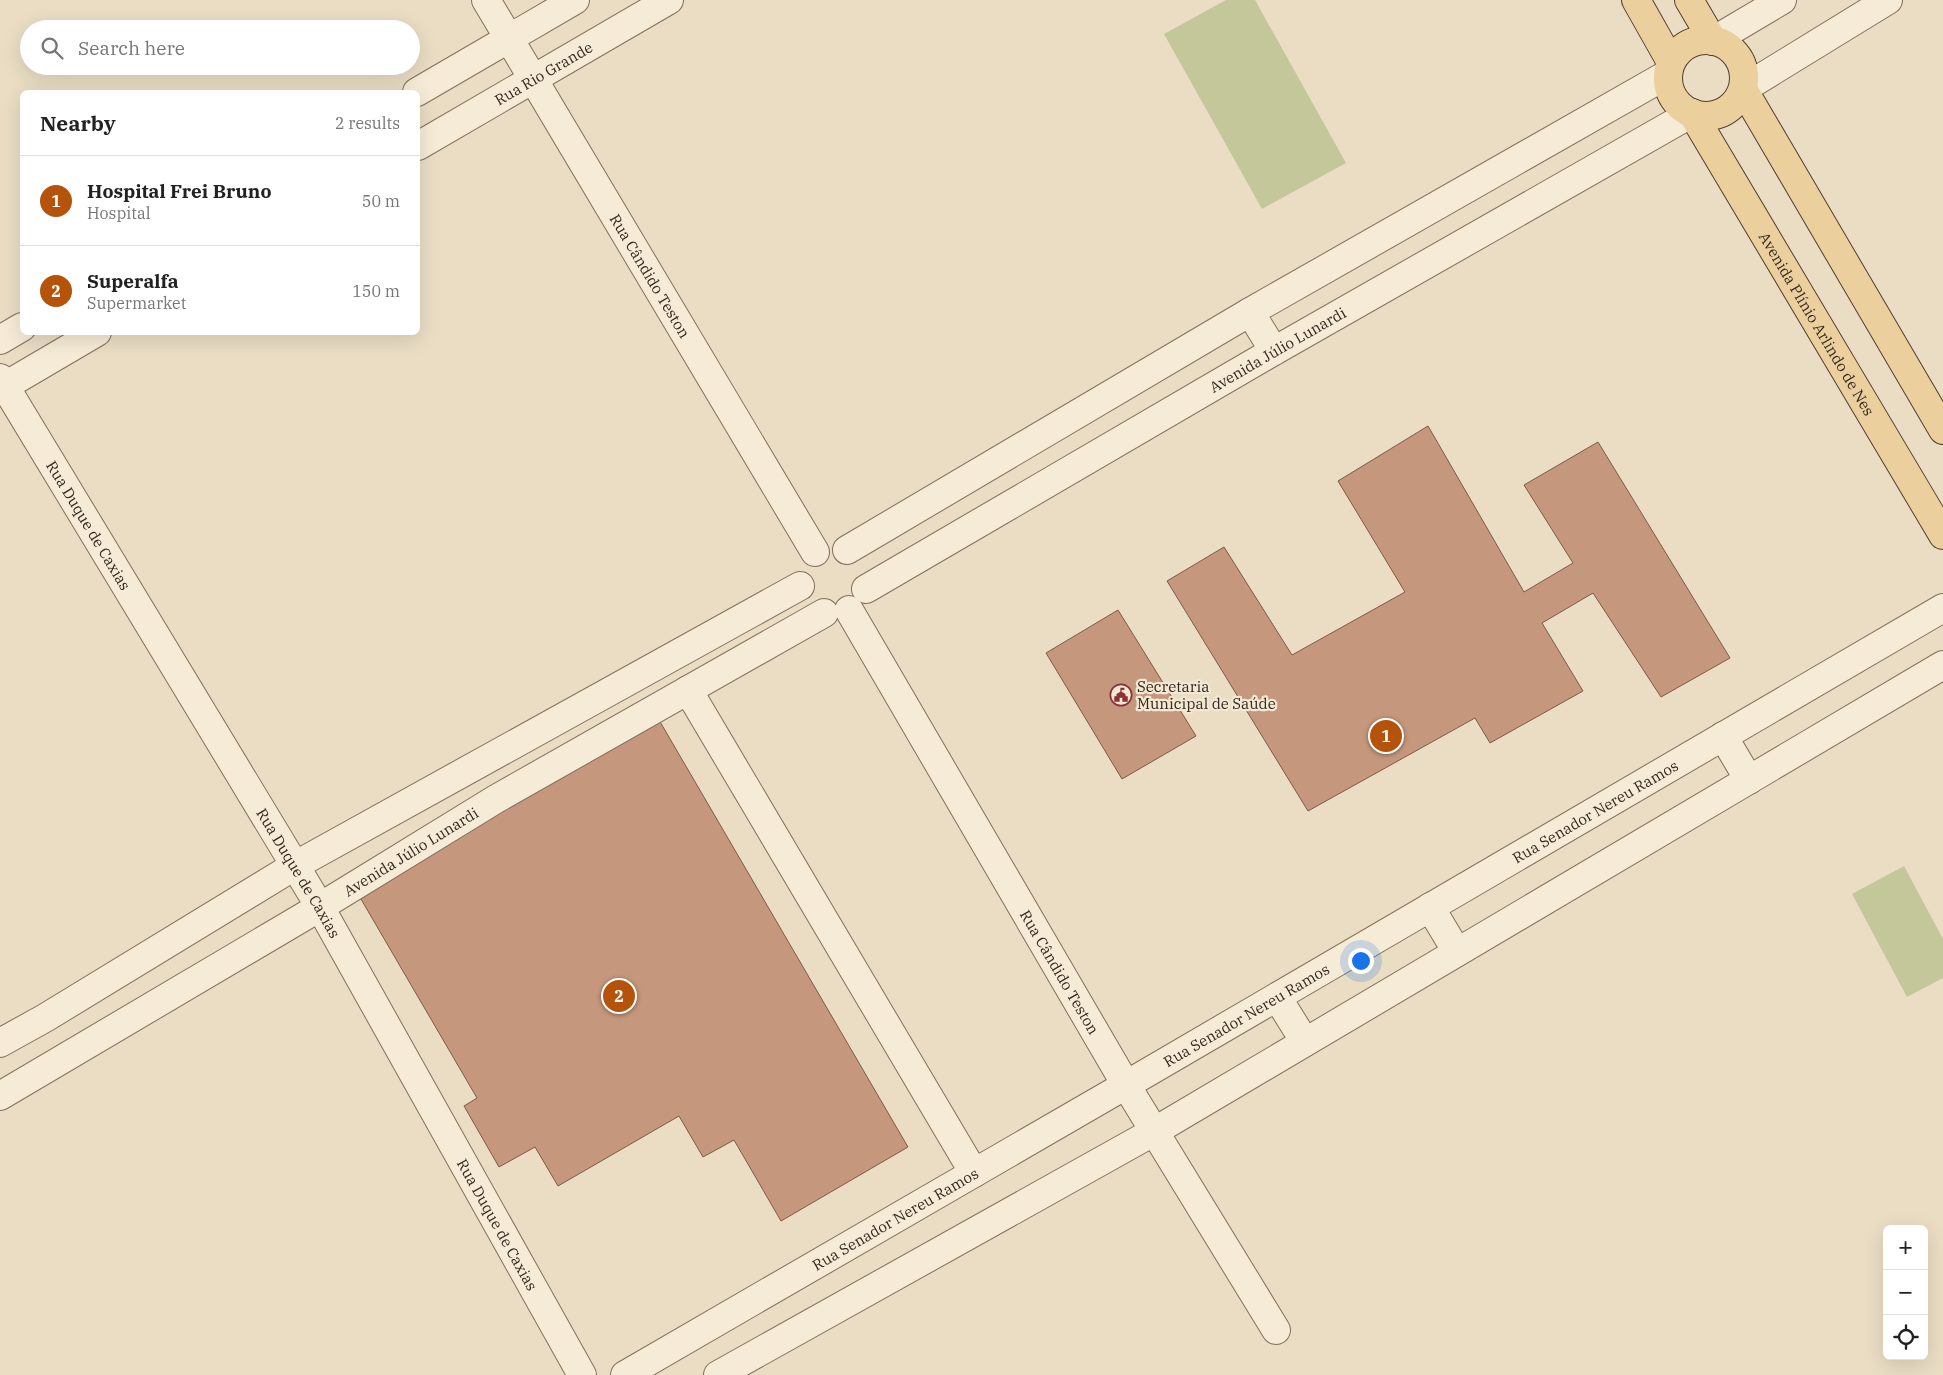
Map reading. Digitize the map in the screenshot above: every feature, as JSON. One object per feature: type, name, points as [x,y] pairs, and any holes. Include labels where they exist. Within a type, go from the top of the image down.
[{"type":"main road","points":[[1636,0],[1670,68]]},
{"type":"main road","points":[[1689,0],[1713,41]]},
{"type":"main road","points":[[1700,41],[1713,41],[1725,45],[1734,53],[1743,70],[1743,89],[1737,100],[1728,109],[1717,114],[1704,116],[1692,113],[1681,107],[1673,98],[1669,86],[1670,68],[1679,52],[1688,44],[1700,41]]},
{"type":"main road","points":[[1743,89],[1943,430]]},
{"type":"main road","name":"Avenida Plínio Arlindo de Nes","points":[[1692,113],[1943,535]]},
{"type":"street","name":"Rua Cândido Teston","points":[[486,0],[815,552]]},
{"type":"street","points":[[420,90],[575,0]]},
{"type":"street","name":"Rua Rio Grande","points":[[420,145],[669,0]]},
{"type":"street","points":[[1713,41],[1782,0]]},
{"type":"street","points":[[1743,89],[1888,0]]},
{"type":"street","points":[[847,550],[1250,312],[1670,68]]},
{"type":"street","name":"Avenida Júlio Lunardi","points":[[866,589],[1274,351],[1692,113]]},
{"type":"street","points":[[1250,312],[1274,351]]},
{"type":"street","points":[[0,340],[20,328]]},
{"type":"street","points":[[2,384],[92,335]]},
{"type":"street","name":"Rua Duque de Caxias","points":[[2,384],[296,865],[582,1375]]},
{"type":"street","points":[[832,547],[847,550],[860,560],[864,566],[867,581],[866,589],[860,602],[837,612],[810,606],[800,586],[799,578],[803,565],[815,552],[832,547]]},
{"type":"street","points":[[0,1043],[46,1018],[296,865],[800,586]]},
{"type":"street","name":"Rua Senador Nereu Ramos","points":[[625,1375],[1943,608]]},
{"type":"street","name":"Rua Cândido Teston","points":[[837,612],[1276,1330]]},
{"type":"street","name":"Avenida Júlio Lunardi","points":[[0,1096],[320,907],[499,805],[688,690],[837,612]]},
{"type":"street","points":[[718,1375],[1155,1131],[1943,666]]},
{"type":"street","points":[[688,690],[974,1173]]},
{"type":"street","points":[[499,805],[501,789],[531,760],[539,747],[546,726]]},
{"type":"street","points":[[1723,736],[1749,780]]},
{"type":"street","points":[[1430,907],[1457,952]]},
{"type":"street","points":[[1277,997],[1305,1042]]},
{"type":"street","points":[[46,1018],[67,1056]]},
{"type":"green space","points":[[1226,0],[1255,0],[1346,163],[1262,209],[1164,34]]},
{"type":"green space","points":[[1904,866],[1943,939],[1943,978],[1907,997],[1852,894]]},
{"type":"building","points":[[1428,426],[1524,592],[1573,563],[1524,485],[1598,442],[1730,658],[1661,697],[1593,593],[1542,623],[1583,691],[1490,743],[1475,718],[1308,811],[1167,581],[1224,547],[1292,655],[1405,592],[1338,481]]},
{"type":"building","name":"Secretaria Municipal de Saúde","points":[[1118,610],[1196,736],[1122,779],[1046,653]]},
{"type":"building","points":[[659,720],[908,1147],[781,1221],[734,1140],[703,1157],[679,1116],[558,1186],[535,1147],[499,1167],[464,1106],[477,1098],[358,894]]},
{"type":"place","name":"Secretaria Municipal de Saúde","points":[[1121,695]]},
{"type":"place","name":"Hospital Frei Bruno","points":[[1386,736]]},
{"type":"place","name":"Superalfa","points":[[619,996]]}]
